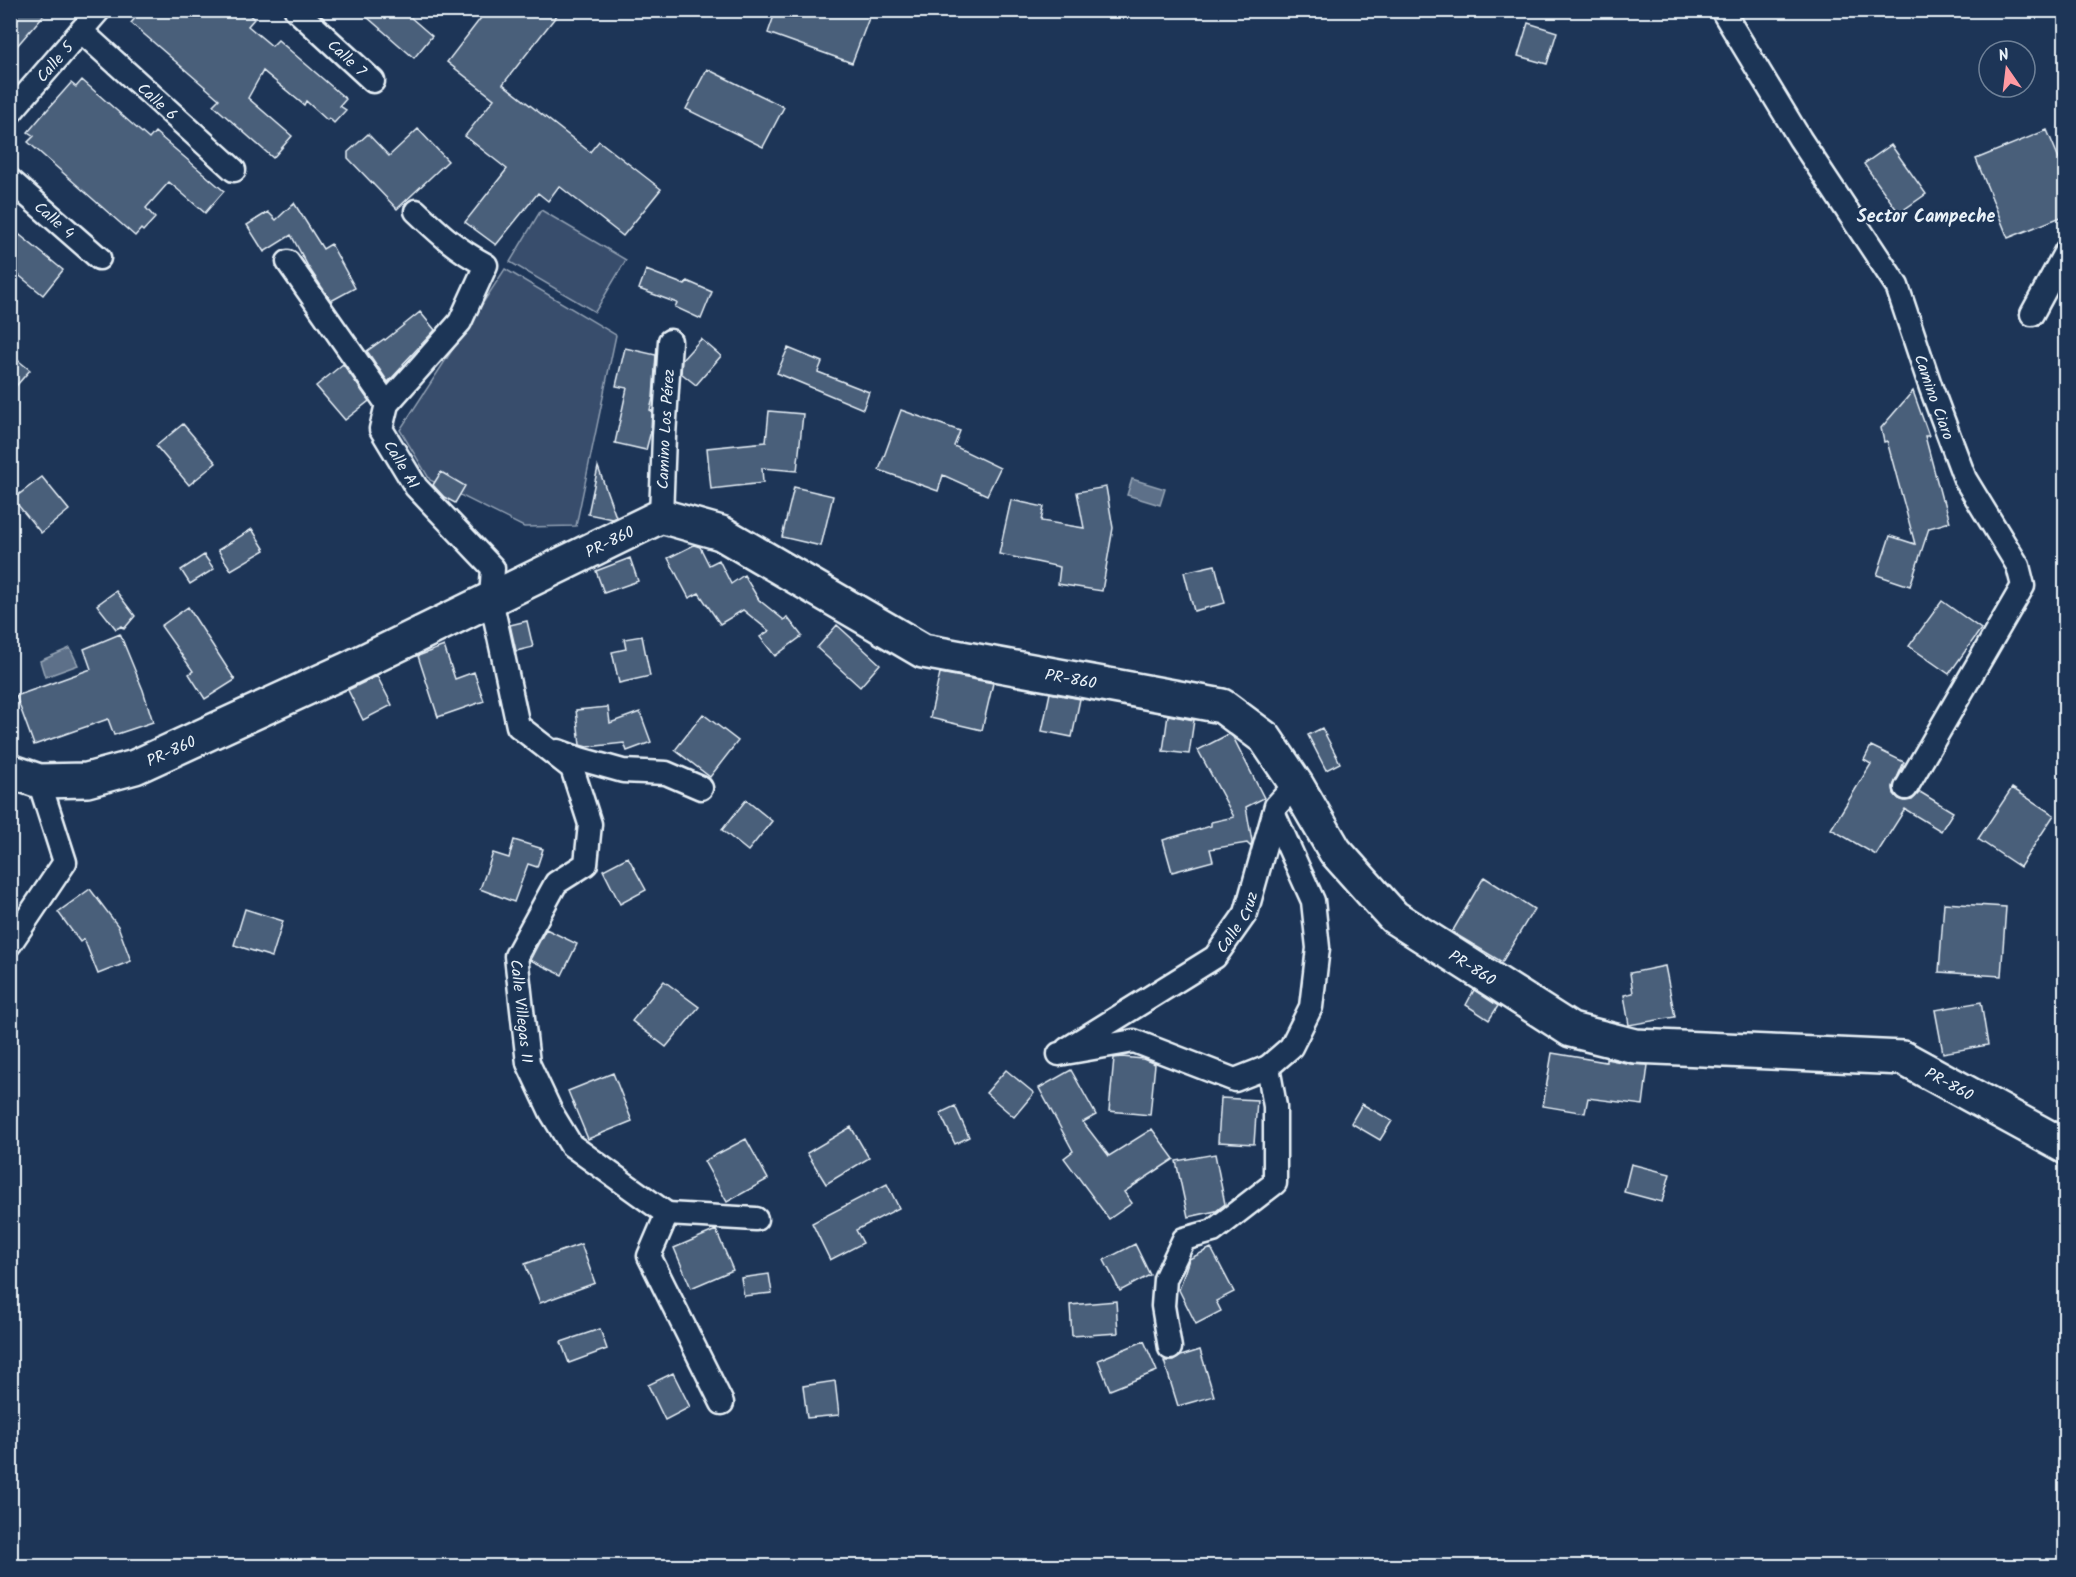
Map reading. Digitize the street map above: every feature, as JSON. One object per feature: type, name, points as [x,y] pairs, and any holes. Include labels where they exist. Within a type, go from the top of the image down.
[{"type":"street","name":"Calle 5","points":[[10,113],[99,10]]},
{"type":"street","name":"Calle 7","points":[[296,10],[373,81]]},
{"type":"street","name":"Camino Ciaro","points":[[1722,10],[1800,139],[1897,286],[1931,388],[1965,479],[2018,566],[2023,586],[1906,788]]},
{"type":"street","name":"Calle 6","points":[[81,31],[234,170]]},
{"type":"street","name":"Calle 4","points":[[10,180],[99,258]]},
{"type":"street","points":[[288,262],[387,404],[460,322],[486,265],[462,253],[416,211]]},
{"type":"street","points":[[2032,314],[2066,251]]},
{"type":"street","name":"Camino Los Pérez","points":[[661,516],[663,436],[670,341]]},
{"type":"street","name":"Calle A1","points":[[387,404],[381,429],[416,487],[493,568],[491,599]]},
{"type":"street","name":"PR-860","points":[[25,776],[87,780],[135,767],[346,670],[661,516],[721,533],[923,651],[1222,706],[1265,738],[1296,784],[1335,851],[1394,917],[1571,1030],[1635,1046],[1903,1058],[2066,1147]]},
{"type":"street","name":"Calle Villegas II","points":[[491,599],[518,726],[572,768],[590,824],[586,864],[556,883],[516,956],[528,1063],[551,1112],[571,1145],[667,1214]]},
{"type":"street","points":[[542,745],[623,771],[666,773],[701,788]]},
{"type":"street","points":[[10,944],[65,862],[25,776]]},
{"type":"street","name":"Calle Cruz","points":[[1268,1067],[1235,1080],[1134,1041],[1059,1054],[1215,957],[1246,914],[1276,806],[1296,784]]},
{"type":"street","points":[[1170,1348],[1164,1306],[1165,1279],[1184,1239],[1213,1232],[1275,1183],[1275,1106],[1268,1067],[1292,1047],[1311,1007],[1318,948],[1313,901],[1274,814]]},
{"type":"street","points":[[722,1403],[649,1256],[667,1214],[756,1219]]},
{"type":"shaded area","points":[[541,210],[626,260],[595,312],[510,262]]},
{"type":"shaded area","points":[[505,269],[616,335],[576,526],[524,527],[430,480],[400,430]]},
{"type":"shaded area","points":[[1132,479],[1165,489],[1160,505],[1127,495]]},
{"type":"shaded area","points":[[70,648],[78,665],[45,677],[40,661]]},
{"type":"building","points":[[10,10],[48,10],[10,54]]},
{"type":"building","points":[[142,10],[244,10],[254,19],[248,26],[272,46],[278,40],[346,99],[340,106],[346,110],[334,123],[329,118],[327,120],[306,101],[304,105],[263,71],[248,98],[292,136],[273,158],[213,105],[219,99],[131,23]]},
{"type":"building","points":[[359,10],[402,10],[432,36],[414,58]]},
{"type":"building","points":[[487,10],[561,10],[503,84],[590,152],[599,141],[661,189],[623,236],[559,186],[548,201],[538,193],[496,245],[465,222],[507,169],[465,136],[494,99],[447,62]]},
{"type":"building","points":[[776,10],[872,10],[852,63],[768,33]]},
{"type":"building","points":[[1528,23],[1557,32],[1547,64],[1518,56]]},
{"type":"building","points":[[707,69],[784,107],[763,147],[686,109]]},
{"type":"building","points":[[82,80],[149,139],[155,132],[224,191],[205,213],[169,182],[146,208],[155,218],[135,236],[28,142],[34,136],[28,132],[40,118],[71,83],[76,87]]},
{"type":"building","points":[[418,129],[448,161],[397,209],[348,158],[348,152],[368,134],[389,156]]},
{"type":"building","points":[[2047,130],[2066,175],[2066,215],[2008,238],[1976,159]]},
{"type":"building","points":[[1891,145],[1926,194],[1899,213],[1864,164]]},
{"type":"building","points":[[294,203],[323,249],[331,244],[355,288],[331,301],[291,235],[264,252],[247,225],[268,212],[276,220]]},
{"type":"building","points":[[10,227],[63,270],[43,295],[10,268]]},
{"type":"building","points":[[646,270],[685,285],[687,281],[712,292],[701,319],[675,307],[677,303],[639,289]]},
{"type":"building","points":[[420,312],[435,330],[388,382],[367,351],[385,340]]},
{"type":"building","points":[[701,339],[721,356],[696,385],[681,373],[682,360]]},
{"type":"building","points":[[625,348],[656,355],[650,410],[652,411],[651,431],[646,450],[615,443],[627,388],[616,386]]},
{"type":"building","points":[[788,348],[822,362],[818,372],[869,392],[863,409],[777,373]]},
{"type":"building","points":[[10,354],[30,370],[10,393]]},
{"type":"building","points":[[343,364],[369,401],[345,420],[316,386]]},
{"type":"building","points":[[1913,391],[1929,436],[1925,436],[1950,522],[1929,528],[1910,586],[1877,575],[1890,536],[1915,544],[1887,441],[1884,442],[1881,428]]},
{"type":"building","points":[[901,410],[960,431],[954,446],[1000,468],[987,495],[943,475],[938,491],[879,470]]},
{"type":"building","points":[[769,411],[803,414],[797,471],[762,468],[763,483],[711,489],[707,448],[766,442]]},
{"type":"building","points":[[183,424],[216,463],[189,485],[156,446]]},
{"type":"building","points":[[598,467],[616,517],[612,519],[588,514]]},
{"type":"building","points":[[441,472],[465,486],[455,503],[444,497],[433,485]]},
{"type":"building","points":[[42,477],[69,510],[41,533],[13,499]]},
{"type":"building","points":[[794,487],[833,496],[821,546],[782,537]]},
{"type":"building","points":[[1106,487],[1113,528],[1102,591],[1058,584],[1060,567],[999,554],[1011,500],[1044,507],[1041,521],[1084,528],[1077,492]]},
{"type":"building","points":[[252,529],[265,550],[231,570],[218,550]]},
{"type":"building","points":[[694,545],[700,547],[709,565],[719,560],[731,584],[744,575],[759,600],[784,620],[787,617],[802,636],[775,656],[760,637],[769,631],[743,610],[720,624],[699,593],[689,598],[668,558]]},
{"type":"building","points":[[204,555],[214,569],[190,584],[181,570]]},
{"type":"building","points":[[630,558],[638,581],[604,593],[596,571]]},
{"type":"building","points":[[1215,565],[1225,603],[1194,611],[1184,572]]},
{"type":"building","points":[[116,591],[135,616],[124,629],[122,626],[116,629],[97,605]]},
{"type":"building","points":[[1942,601],[1981,629],[1949,674],[1909,646]]},
{"type":"building","points":[[188,607],[235,680],[205,699],[189,674],[193,671],[161,626]]},
{"type":"building","points":[[527,621],[533,647],[516,651],[510,625]]},
{"type":"building","points":[[837,625],[880,664],[860,687],[817,648]]},
{"type":"building","points":[[120,634],[143,690],[153,722],[114,735],[108,719],[34,745],[16,696],[91,669],[84,649]]},
{"type":"building","points":[[642,636],[650,676],[619,683],[612,652],[626,649],[624,639]]},
{"type":"building","points":[[444,646],[455,679],[474,672],[484,701],[438,717],[418,656]]},
{"type":"building","points":[[940,673],[993,683],[982,730],[930,718]]},
{"type":"building","points":[[377,676],[392,705],[363,720],[348,690]]},
{"type":"building","points":[[1050,693],[1080,699],[1072,737],[1042,731]]},
{"type":"building","points":[[608,707],[610,723],[640,712],[651,742],[627,751],[624,743],[587,747],[580,745],[576,710]]},
{"type":"building","points":[[703,714],[738,741],[710,777],[675,750]]},
{"type":"building","points":[[1168,715],[1194,720],[1189,754],[1163,751]]},
{"type":"building","points":[[1322,728],[1340,763],[1326,770],[1308,735]]},
{"type":"building","points":[[1229,734],[1233,737],[1264,798],[1246,807],[1251,847],[1247,843],[1210,849],[1213,861],[1172,872],[1163,840],[1211,826],[1211,822],[1234,817],[1198,750]]},
{"type":"building","points":[[1871,746],[1904,762],[1893,787],[1894,794],[1899,799],[1912,800],[1920,792],[1953,812],[1941,831],[1905,809],[1876,855],[1831,829],[1871,764],[1864,760]]},
{"type":"building","points":[[2012,788],[2054,815],[2020,867],[1978,839]]},
{"type":"building","points":[[746,800],[772,821],[748,851],[722,830]]},
{"type":"building","points":[[514,840],[543,849],[537,867],[528,864],[514,902],[480,889],[493,853],[509,858]]},
{"type":"building","points":[[628,857],[646,890],[620,904],[603,870]]},
{"type":"building","points":[[1484,877],[1534,909],[1502,962],[1452,932]]},
{"type":"building","points":[[90,889],[118,926],[131,961],[98,974],[84,939],[80,942],[58,912]]},
{"type":"building","points":[[1944,903],[2006,907],[2001,976],[1939,972]]},
{"type":"building","points":[[245,909],[283,921],[272,957],[234,945]]},
{"type":"building","points":[[546,929],[577,944],[562,975],[530,960]]},
{"type":"building","points":[[1665,966],[1675,1017],[1629,1025],[1624,995],[1633,993],[1630,973]]},
{"type":"building","points":[[664,981],[699,1007],[666,1047],[632,1021]]},
{"type":"building","points":[[1474,990],[1498,1006],[1489,1020],[1466,1005]]},
{"type":"building","points":[[1981,1002],[1988,1045],[1943,1053],[1935,1010]]},
{"type":"building","points":[[1552,1053],[1606,1062],[1606,1059],[1648,1065],[1643,1105],[1588,1098],[1585,1113],[1543,1106]]},
{"type":"building","points":[[1114,1058],[1143,1059],[1155,1064],[1150,1115],[1109,1111]]},
{"type":"building","points":[[1006,1070],[1034,1093],[1014,1117],[986,1093]]},
{"type":"building","points":[[1071,1070],[1096,1115],[1083,1122],[1109,1156],[1152,1129],[1174,1159],[1124,1192],[1132,1203],[1109,1219],[1064,1158],[1073,1151],[1039,1088]]},
{"type":"building","points":[[613,1073],[632,1121],[588,1139],[568,1091]]},
{"type":"building","points":[[1221,1098],[1257,1100],[1254,1144],[1218,1142]]},
{"type":"building","points":[[1362,1104],[1392,1121],[1380,1140],[1351,1123]]},
{"type":"building","points":[[955,1106],[969,1137],[955,1144],[940,1113]]},
{"type":"building","points":[[851,1127],[869,1158],[826,1184],[807,1153]]},
{"type":"building","points":[[746,1139],[768,1179],[727,1202],[704,1161]]},
{"type":"building","points":[[1215,1154],[1225,1204],[1216,1211],[1188,1217],[1176,1161]]},
{"type":"building","points":[[1631,1164],[1670,1174],[1662,1202],[1624,1192]]},
{"type":"building","points":[[887,1184],[899,1208],[856,1230],[863,1243],[830,1260],[812,1223]]},
{"type":"building","points":[[716,1230],[733,1270],[691,1288],[674,1248]]},
{"type":"building","points":[[581,1244],[595,1283],[540,1303],[525,1264]]},
{"type":"building","points":[[1135,1244],[1150,1275],[1120,1291],[1104,1260]]},
{"type":"building","points":[[1211,1248],[1234,1292],[1216,1301],[1221,1311],[1196,1324],[1179,1290],[1189,1259]]},
{"type":"building","points":[[769,1274],[772,1293],[744,1296],[741,1278]]},
{"type":"building","points":[[1116,1301],[1118,1333],[1072,1336],[1070,1305]]},
{"type":"building","points":[[600,1329],[607,1349],[569,1363],[561,1342]]},
{"type":"building","points":[[1144,1341],[1157,1371],[1110,1390],[1098,1360]]},
{"type":"building","points":[[1200,1350],[1214,1396],[1178,1406],[1164,1361],[1173,1361]]},
{"type":"building","points":[[673,1373],[690,1407],[665,1420],[648,1385]]},
{"type":"building","points":[[835,1381],[839,1415],[807,1418],[803,1386]]},
{"type":"district","name":"Sector Campeche","points":[[1926,216]]}]
